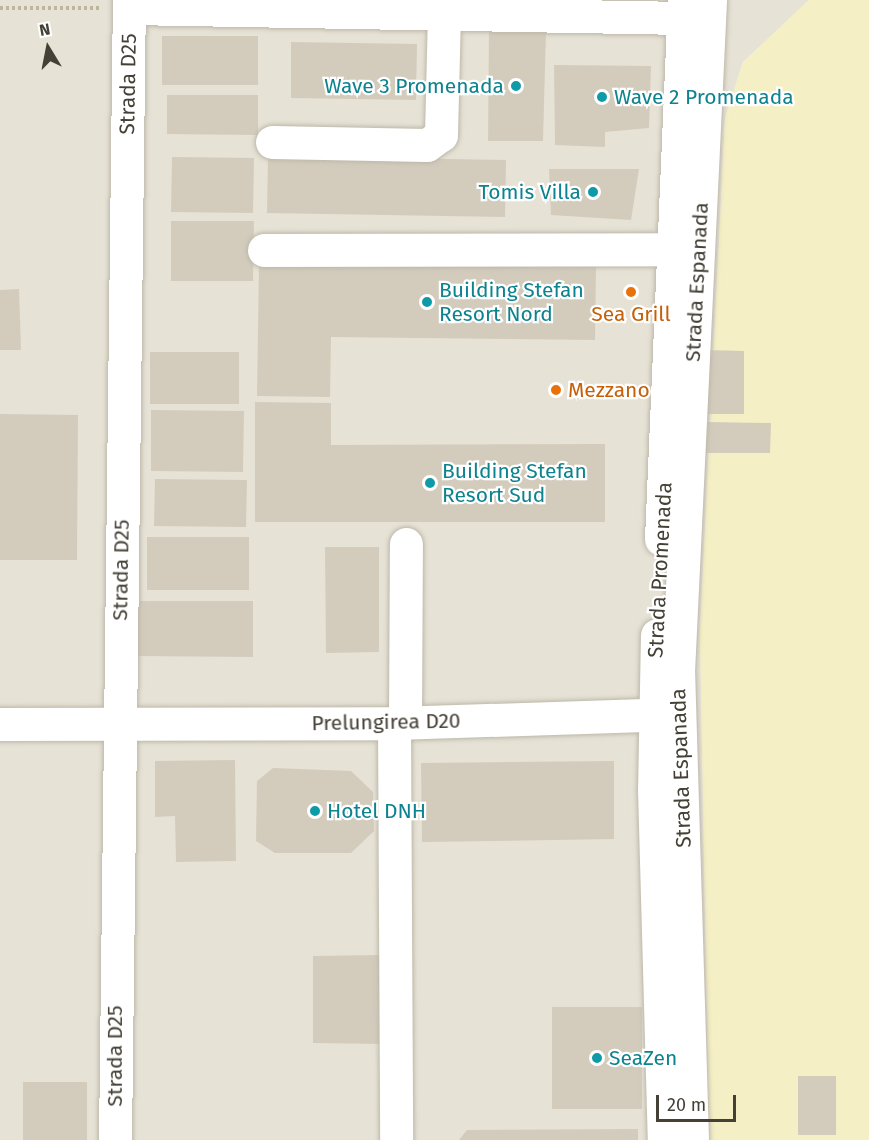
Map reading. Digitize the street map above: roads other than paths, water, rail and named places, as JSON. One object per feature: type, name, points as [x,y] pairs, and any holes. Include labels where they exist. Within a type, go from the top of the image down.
[{"type":"street","name":"Strada Espanada","points":[[692,1140],[678,672],[710,0]]},
{"type":"street","points":[[129,4],[444,13],[683,9]]},
{"type":"street","name":"Strada D25","points":[[115,1140],[118,725],[129,4]]},
{"type":"street","name":"Strada Promenada","points":[[664,1140],[653,715],[683,9]]},
{"type":"street","points":[[273,142],[427,145],[441,135],[444,13]]},
{"type":"street","points":[[264,250],[674,249]]},
{"type":"street","points":[[396,1140],[399,723],[406,544]]},
{"type":"street","name":"Prelungirea D20","points":[[0,724],[399,723],[653,715]]},
{"type":"place","name":"Wave 3 Promenada","points":[[516,86]]},
{"type":"place","name":"Wave 2 Promenada","points":[[602,97]]},
{"type":"place","name":"Tomis Villa","points":[[593,192]]},
{"type":"place","name":"Sea Grill","points":[[631,292]]},
{"type":"place","name":"Building Stefan Resort Nord","points":[[427,302]]},
{"type":"place","name":"Mezzano","points":[[556,390]]},
{"type":"place","name":"Building Stefan Resort Sud","points":[[430,483]]},
{"type":"place","name":"Hotel DNH","points":[[315,811]]},
{"type":"place","name":"SeaZen","points":[[597,1058]]}]
